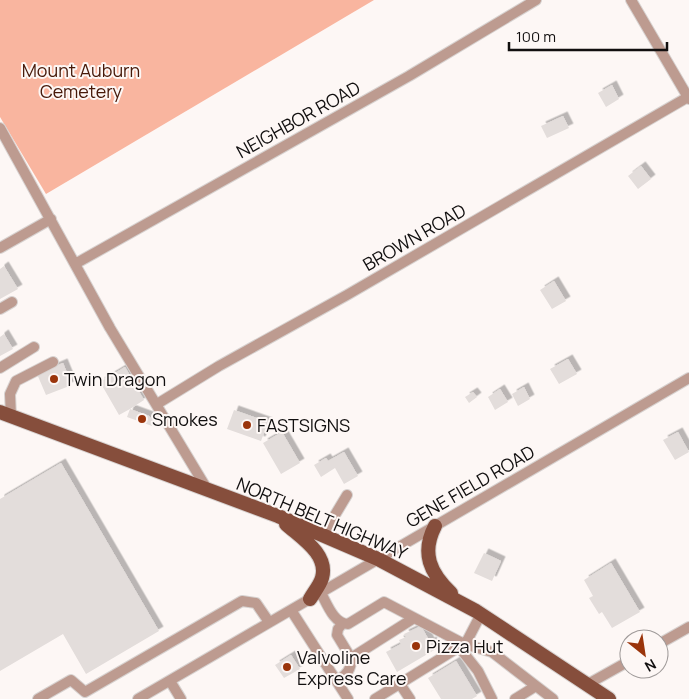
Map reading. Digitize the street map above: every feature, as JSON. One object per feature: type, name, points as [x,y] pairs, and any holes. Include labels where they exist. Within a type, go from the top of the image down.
[{"type":"main road","name":"NORTH BELT HIGHWAY","points":[[6,414],[278,516],[378,559],[481,614],[609,699]]},
{"type":"main road","points":[[278,516],[308,543],[316,552],[322,564],[323,577],[315,596]]},
{"type":"main road","points":[[435,526],[429,538],[429,559],[440,582],[460,602]]},
{"type":"street","name":"NEIGHBOR ROAD","points":[[75,264],[409,76],[536,0]]},
{"type":"street","points":[[631,0],[688,98]]},
{"type":"street","name":"BROWN ROAD","points":[[157,404],[219,366],[347,295],[688,98]]},
{"type":"street","points":[[0,128],[110,328],[208,489]]},
{"type":"street","points":[[0,248],[51,219]]},
{"type":"street","points":[[0,309],[12,302]]},
{"type":"street","points":[[0,368],[34,347]]},
{"type":"street","points":[[6,414],[10,394],[16,382],[53,362]]},
{"type":"street","name":"GENE FIELD ROAD","points":[[138,699],[689,378]]},
{"type":"street","points":[[322,535],[346,495]]},
{"type":"street","points":[[315,596],[342,624],[348,624],[384,602],[462,646],[492,652],[553,699]]},
{"type":"street","points":[[38,699],[71,680],[85,692],[242,601],[256,603],[269,622]]},
{"type":"street","points":[[291,610],[348,699]]},
{"type":"street","points":[[375,699],[462,646],[468,639],[481,614]]},
{"type":"street","points":[[351,658],[414,618]]},
{"type":"street","points":[[337,682],[347,673],[351,666],[351,658],[337,635],[338,629],[342,624]]},
{"type":"street","points":[[669,638],[689,627]]},
{"type":"street","points":[[462,646],[478,671],[492,699]]},
{"type":"street","points":[[588,684],[619,667]]},
{"type":"street","points":[[170,681],[181,699]]},
{"type":"street","points":[[400,684],[410,699]]},
{"type":"street","points":[[515,699],[536,686]]},
{"type":"green space","name":"Mount Auburn Cemetery","points":[[0,0],[374,0],[46,194],[0,117]]},
{"type":"building","points":[[612,85],[619,99],[606,107],[598,93]]},
{"type":"building","points":[[563,116],[569,128],[547,138],[541,126]]},
{"type":"building","points":[[641,166],[651,179],[638,189],[628,176]]},
{"type":"building","points":[[4,266],[18,289],[0,299],[0,269]]},
{"type":"building","points":[[554,281],[566,301],[552,309],[540,290]]},
{"type":"building","points":[[4,334],[13,349],[0,356],[0,337]]},
{"type":"building","points":[[568,359],[577,374],[559,384],[550,369]]},
{"type":"building","name":"Twin Dragon","points":[[63,363],[72,385],[46,395],[37,374]]},
{"type":"building","points":[[125,367],[144,400],[119,415],[100,382]]},
{"type":"building","points":[[524,387],[530,399],[518,406],[512,394]]},
{"type":"building","points":[[500,389],[508,402],[495,410],[488,397]]},
{"type":"building","points":[[473,392],[477,397],[469,403],[465,397]]},
{"type":"building","name":"Smokes","points":[[130,409],[149,416],[153,421],[152,426],[127,417]]},
{"type":"building","name":"FASTSIGNS","points":[[234,410],[268,422],[261,441],[227,429]]},
{"type":"building","points":[[282,432],[300,463],[281,474],[263,443]]},
{"type":"building","points":[[678,432],[689,452],[675,460],[663,440]]},
{"type":"building","points":[[344,452],[358,476],[344,484],[335,468],[321,477],[314,465],[326,458],[328,461]]},
{"type":"building","points":[[61,463],[159,631],[86,674],[63,634],[0,671],[0,499]]},
{"type":"building","points":[[484,553],[501,561],[492,581],[474,573]]},
{"type":"building","points":[[611,563],[640,612],[612,628],[602,612],[599,614],[589,598],[593,596],[584,580]]},
{"type":"building","name":"Pizza Hut","points":[[421,626],[436,649],[397,672],[386,652],[401,644],[399,640],[406,637],[404,634]]},
{"type":"building","name":"Valvoline Express Care","points":[[291,655],[300,669],[284,678],[275,665]]},
{"type":"building","points":[[456,661],[477,696],[472,699],[441,699],[428,678]]},
{"type":"place","name":"Twin Dragon","points":[[54,379]]},
{"type":"place","name":"Smokes","points":[[142,419]]},
{"type":"place","name":"FASTSIGNS","points":[[247,425]]},
{"type":"place","name":"Pizza Hut","points":[[416,646]]},
{"type":"place","name":"Valvoline Express Care","points":[[287,667]]}]
